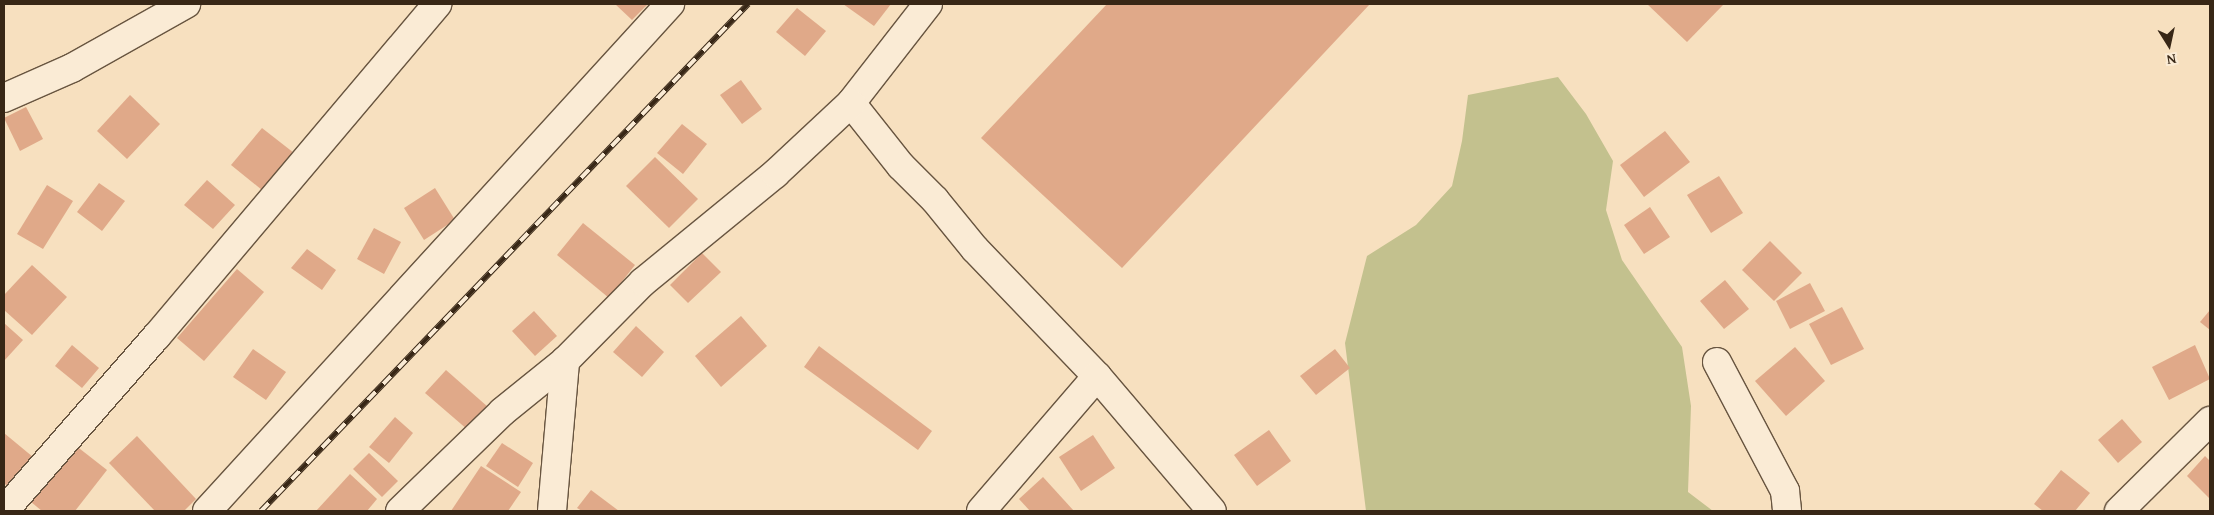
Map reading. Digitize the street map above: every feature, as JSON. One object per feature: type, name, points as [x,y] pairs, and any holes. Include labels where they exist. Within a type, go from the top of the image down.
[{"type":"street","points":[[4,98],[72,68],[186,4]]},
{"type":"street","points":[[4,511],[156,337],[437,4]]},
{"type":"street","points":[[207,511],[670,4]]},
{"type":"street","points":[[400,511],[502,412],[565,361],[643,282],[775,174],[851,103],[928,4]]},
{"type":"street","points":[[851,103],[901,166],[936,200],[975,250],[1097,376],[1212,511]]},
{"type":"street","points":[[552,511],[565,361]]},
{"type":"street","points":[[1717,362],[1785,491],[1787,511]]},
{"type":"street","points":[[982,511],[1097,376]]},
{"type":"street","points":[[2119,511],[2210,421]]},
{"type":"shaded area","points":[[1558,77],[1586,114],[1613,161],[1606,210],[1622,260],[1682,347],[1691,406],[1688,492],[1713,511],[1366,511],[1345,343],[1367,256],[1416,225],[1452,186],[1462,141],[1468,95]]},
{"type":"building","points":[[615,4],[648,4],[632,20]]},
{"type":"building","points":[[843,4],[891,4],[874,26]]},
{"type":"building","points":[[1107,4],[1370,4],[1122,268],[981,138]]},
{"type":"building","points":[[1647,4],[1724,4],[1687,42]]},
{"type":"building","points":[[797,8],[826,31],[805,56],[776,32]]},
{"type":"building","points":[[741,80],[762,109],[742,124],[720,95]]},
{"type":"building","points":[[130,95],[160,124],[127,159],[97,131]]},
{"type":"building","points":[[26,107],[43,139],[20,151],[4,118]]},
{"type":"building","points":[[682,124],[707,144],[683,174],[657,153]]},
{"type":"building","points":[[262,128],[294,153],[262,190],[231,165]]},
{"type":"building","points":[[1665,131],[1690,162],[1644,197],[1620,165]]},
{"type":"building","points":[[655,157],[698,199],[669,228],[626,186]]},
{"type":"building","points":[[1719,176],[1743,213],[1711,233],[1687,195]]},
{"type":"building","points":[[207,180],[235,205],[213,229],[184,205]]},
{"type":"building","points":[[99,183],[125,201],[102,231],[77,212]]},
{"type":"building","points":[[47,185],[73,201],[43,249],[17,234]]},
{"type":"building","points":[[435,188],[455,220],[424,240],[404,208]]},
{"type":"building","points":[[1650,207],[1670,237],[1644,254],[1624,225]]},
{"type":"building","points":[[583,223],[635,265],[609,298],[557,255]]},
{"type":"building","points":[[374,228],[401,242],[384,274],[357,259]]},
{"type":"building","points":[[1770,241],[1802,273],[1774,301],[1742,270]]},
{"type":"building","points":[[307,249],[336,270],[322,290],[291,268]]},
{"type":"building","points":[[702,253],[721,272],[688,303],[670,285]]},
{"type":"building","points":[[32,265],[67,297],[32,335],[4,310],[4,295]]},
{"type":"building","points":[[237,269],[264,292],[204,361],[177,338]]},
{"type":"building","points":[[1725,280],[1749,309],[1724,329],[1700,301]]},
{"type":"building","points":[[1810,283],[1825,311],[1790,329],[1776,301]]},
{"type":"building","points":[[1842,307],[1864,349],[1831,365],[1809,324]]},
{"type":"building","points":[[2210,310],[2210,330],[2200,322]]},
{"type":"building","points":[[534,311],[557,336],[535,356],[512,331]]},
{"type":"building","points":[[741,316],[767,346],[721,387],[695,356]]},
{"type":"building","points":[[4,323],[23,340],[4,361]]},
{"type":"building","points":[[636,326],[664,352],[642,377],[613,352]]},
{"type":"building","points":[[72,345],[99,368],[82,388],[55,366]]},
{"type":"building","points":[[2195,345],[2210,379],[2169,400],[2152,367]]},
{"type":"building","points":[[819,346],[932,431],[918,450],[804,367]]},
{"type":"building","points":[[1795,347],[1825,381],[1786,416],[1755,381]]},
{"type":"building","points":[[253,349],[286,372],[266,400],[233,377]]},
{"type":"building","points":[[1335,349],[1350,368],[1316,395],[1300,376]]},
{"type":"building","points":[[446,370],[488,407],[468,430],[425,393]]},
{"type":"building","points":[[395,417],[413,433],[389,463],[369,447]]},
{"type":"building","points":[[2122,419],[2142,442],[2118,463],[2098,440]]},
{"type":"building","points":[[1269,430],[1291,461],[1257,486],[1234,455]]},
{"type":"building","points":[[4,433],[33,457],[8,487],[4,483]]},
{"type":"building","points":[[1093,435],[1115,468],[1081,491],[1059,457]]},
{"type":"building","points":[[137,436],[196,499],[184,511],[155,511],[109,463]]},
{"type":"building","points":[[502,443],[533,463],[518,487],[486,466]]},
{"type":"building","points":[[75,445],[107,470],[75,511],[42,511],[31,502]]},
{"type":"building","points":[[369,453],[398,481],[382,497],[353,469]]},
{"type":"building","points":[[2205,456],[2210,461],[2210,499],[2187,476]]},
{"type":"building","points":[[481,466],[521,492],[508,511],[451,511]]},
{"type":"building","points":[[2061,470],[2090,493],[2075,511],[2043,511],[2034,504]]},
{"type":"building","points":[[350,474],[377,499],[367,511],[316,511]]},
{"type":"building","points":[[1043,477],[1074,511],[1030,511],[1019,499]]},
{"type":"building","points":[[591,490],[619,511],[582,511],[577,508]]},
{"type":"railway","points":[[261,511],[748,4]]}]
